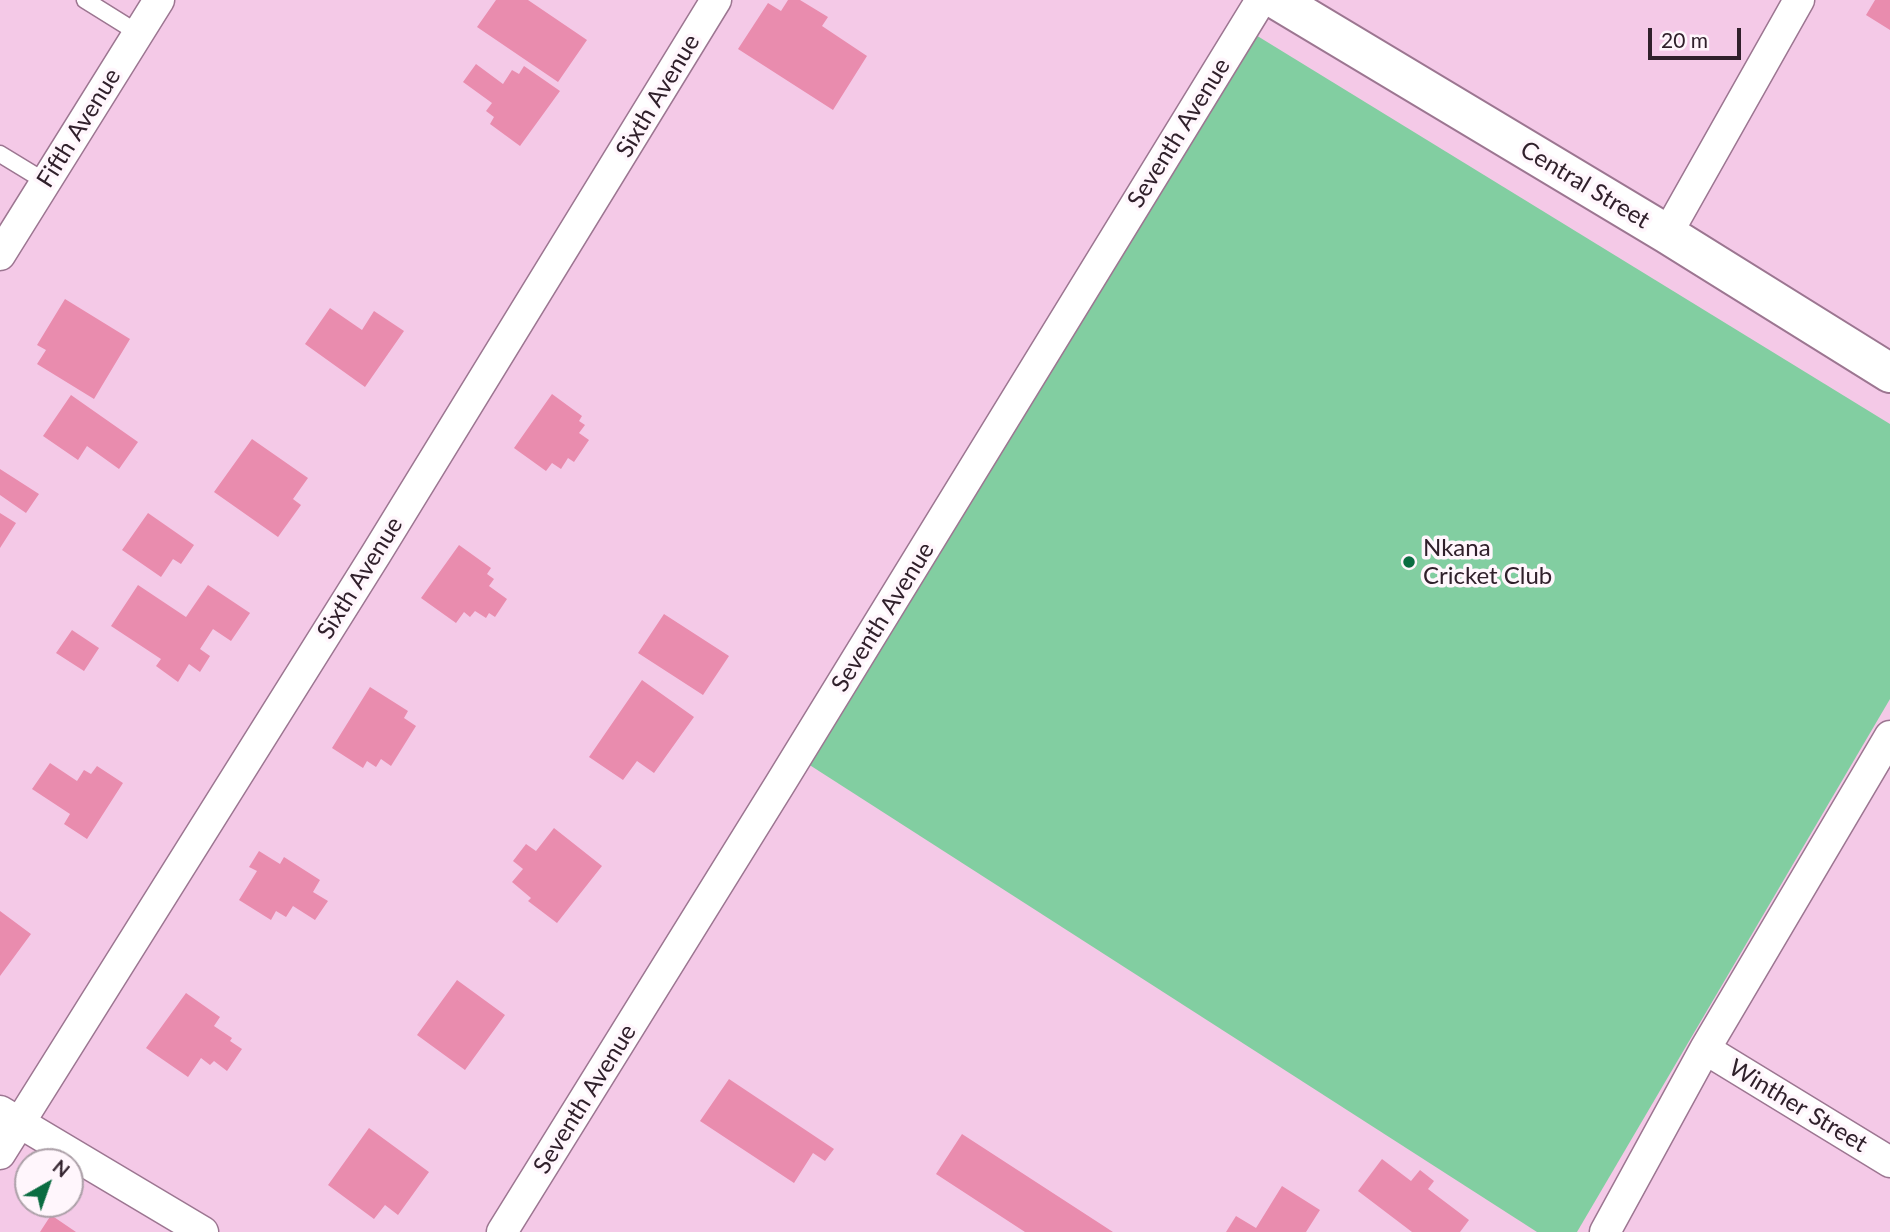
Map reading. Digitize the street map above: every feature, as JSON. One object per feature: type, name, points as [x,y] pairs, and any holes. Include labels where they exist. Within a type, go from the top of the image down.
[{"type":"main road","name":"Central Street","points":[[1277,0],[1667,234],[1890,373]]},
{"type":"street","name":"Fifth Avenue","points":[[0,255],[159,0]]},
{"type":"street","name":"Sixth Avenue","points":[[0,1154],[9,1117],[376,554],[716,0]]},
{"type":"street","name":"Seventh Avenue","points":[[502,1232],[1261,0]]},
{"type":"street","points":[[1667,234],[1800,0]]},
{"type":"street","points":[[1605,1232],[1705,1049],[1890,736]]},
{"type":"street","name":"Winther Street","points":[[1705,1049],[1890,1162]]},
{"type":"street","points":[[9,1117],[203,1232]]},
{"type":"lane","points":[[85,0],[138,33]]},
{"type":"lane","points":[[0,154],[46,182]]},
{"type":"green space","name":"Nkana Cricket Club","points":[[1246,29],[1890,424],[1890,699],[1577,1232],[1537,1232],[808,764]]},
{"type":"building","points":[[496,0],[528,0],[587,40],[558,82],[477,27]]},
{"type":"building","points":[[788,0],[800,0],[828,17],[822,26],[867,56],[833,110],[738,49],[768,3],[781,11]]},
{"type":"building","points":[[1875,0],[1890,0],[1890,30],[1866,15]]},
{"type":"building","points":[[476,64],[503,84],[512,70],[519,74],[524,66],[560,91],[520,146],[490,124],[494,117],[486,111],[492,103],[463,82]]},
{"type":"building","points":[[65,299],[130,339],[94,399],[37,364],[46,350],[37,345]]},
{"type":"building","points":[[330,308],[362,330],[374,311],[404,331],[365,387],[305,344]]},
{"type":"building","points":[[552,394],[582,416],[579,421],[585,425],[579,433],[589,440],[574,462],[568,458],[561,469],[552,463],[546,471],[514,448]]},
{"type":"building","points":[[71,395],[138,442],[119,469],[87,446],[78,460],[43,436]]},
{"type":"building","points":[[252,439],[308,478],[293,499],[301,505],[278,537],[214,492]]},
{"type":"building","points":[[0,469],[39,494],[26,513],[0,495]]},
{"type":"building","points":[[0,513],[16,523],[0,548]]},
{"type":"building","points":[[148,513],[194,545],[181,564],[173,559],[161,577],[122,550]]},
{"type":"building","points":[[459,545],[491,568],[487,574],[494,579],[489,586],[507,599],[495,617],[489,613],[486,618],[475,611],[470,617],[464,612],[456,623],[421,598]]},
{"type":"building","points":[[138,585],[186,617],[208,585],[250,613],[231,641],[213,629],[200,649],[210,656],[200,672],[189,664],[178,682],[156,666],[161,659],[111,626]]},
{"type":"building","points":[[664,614],[729,656],[703,695],[638,653]]},
{"type":"building","points":[[72,630],[99,648],[84,671],[56,653]]},
{"type":"building","points":[[642,680],[694,717],[654,773],[637,761],[623,780],[589,757]]},
{"type":"building","points":[[370,687],[408,711],[404,718],[416,726],[391,766],[381,759],[376,767],[367,761],[363,768],[332,748]]},
{"type":"building","points":[[50,763],[77,781],[84,770],[91,774],[97,766],[123,783],[87,839],[64,824],[70,814],[32,789]]},
{"type":"building","points":[[554,828],[602,866],[557,923],[528,901],[531,898],[512,882],[523,869],[513,861],[526,844],[536,851]]},
{"type":"building","points":[[259,851],[280,864],[284,857],[320,880],[313,892],[328,901],[315,920],[293,906],[286,917],[276,911],[271,920],[239,900],[257,871],[249,867]]},
{"type":"building","points":[[0,911],[31,934],[0,976]]},
{"type":"building","points":[[457,980],[505,1015],[465,1070],[417,1035]]},
{"type":"building","points":[[186,993],[220,1017],[214,1026],[232,1038],[230,1041],[242,1049],[227,1071],[214,1061],[210,1065],[201,1058],[188,1077],[146,1048]]},
{"type":"building","points":[[729,1079],[834,1149],[825,1161],[813,1153],[794,1183],[700,1121]]},
{"type":"building","points":[[369,1128],[429,1172],[398,1215],[385,1205],[374,1219],[328,1185]]},
{"type":"building","points":[[962,1134],[1113,1232],[1025,1232],[936,1174]]},
{"type":"building","points":[[1382,1159],[1411,1181],[1420,1170],[1434,1181],[1428,1189],[1469,1220],[1460,1232],[1412,1232],[1358,1191]]},
{"type":"building","points":[[1282,1186],[1320,1210],[1306,1232],[1226,1232],[1236,1216],[1256,1228]]},
{"type":"building","points":[[49,1218],[55,1218],[76,1232],[40,1232]]},
{"type":"place","name":"Nkana Cricket Club","points":[[1409,562]]}]
